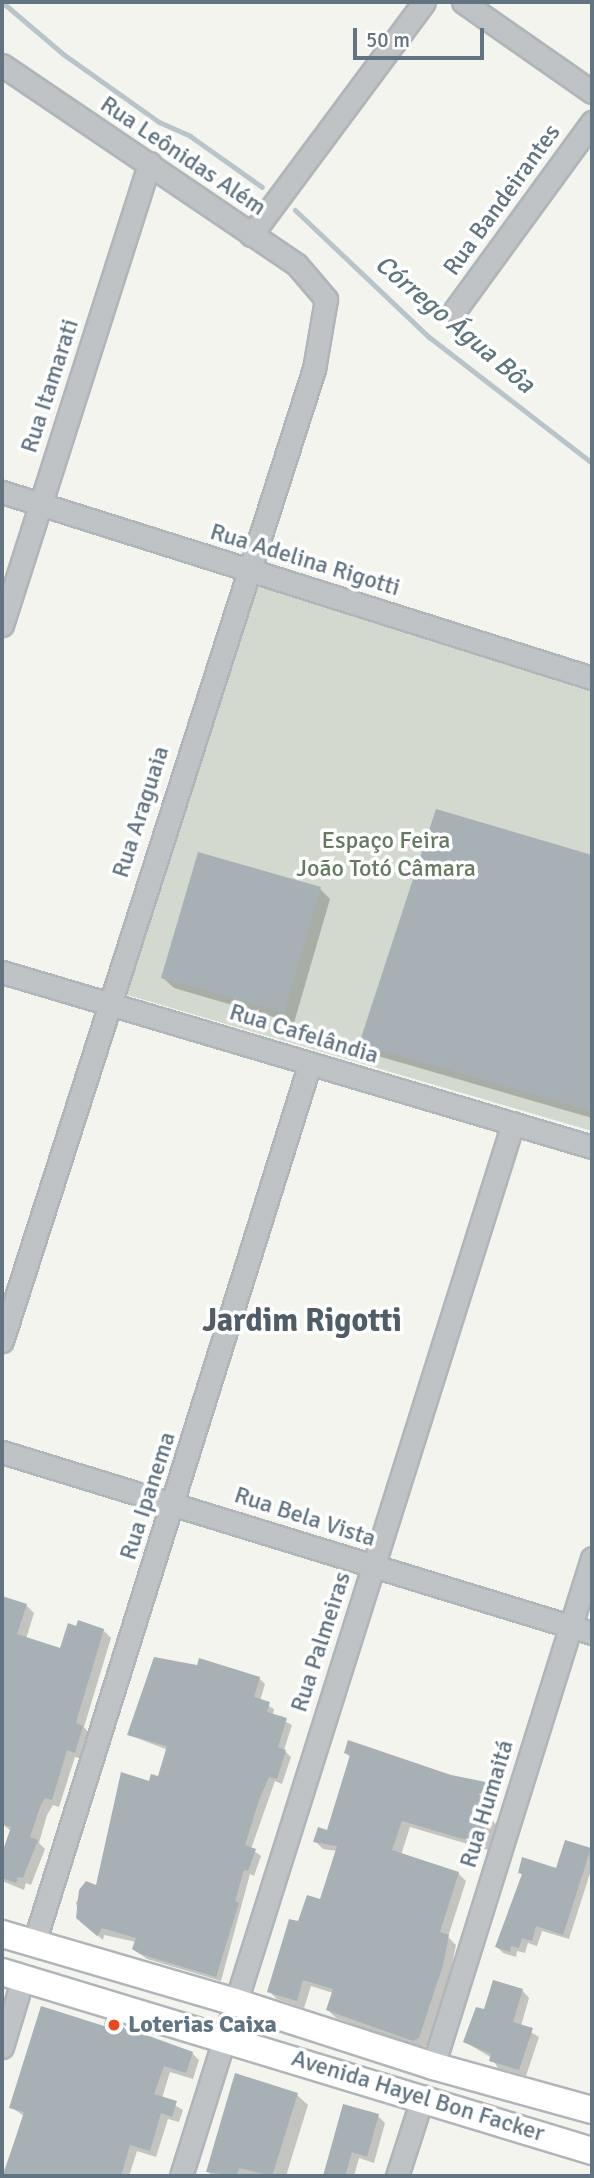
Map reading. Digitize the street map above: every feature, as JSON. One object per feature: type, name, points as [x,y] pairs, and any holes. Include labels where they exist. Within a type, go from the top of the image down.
[{"type":"main road","name":"Avenida Hayel Bon Facker","points":[[2,1934],[235,2001],[433,2066],[592,2110]]},
{"type":"main road","name":"Avenida Hayel Bon Facker","points":[[12,1975],[423,2096],[592,2151]]},
{"type":"street","points":[[251,235],[424,2]]},
{"type":"street","points":[[463,2],[592,92]]},
{"type":"street","name":"Rua Leônidas Além","points":[[2,65],[297,265],[326,299]]},
{"type":"street","name":"Rua Bandeirantes","points":[[455,310],[592,122]]},
{"type":"street","name":"Rua Itamarati","points":[[2,625],[149,163]]},
{"type":"street","name":"Rua Araguaia","points":[[2,1341],[246,569],[314,369],[326,299]]},
{"type":"street","name":"Rua Adelina Rigotti","points":[[2,492],[592,678]]},
{"type":"street","name":"Rua Cafelândia","points":[[2,972],[592,1147]]},
{"type":"street","name":"Rua Ipanema","points":[[34,1943],[310,1063]]},
{"type":"street","name":"Rua Palmeiras","points":[[181,2176],[513,1123]]},
{"type":"street","name":"Rua Bela Vista","points":[[2,1452],[592,1633]]},
{"type":"street","name":"Rua Humaitá","points":[[433,2066],[592,1558]]},
{"type":"street","points":[[2,2047],[12,1975]]},
{"type":"street","points":[[397,2176],[423,2096]]},
{"type":"green space","name":"Espaço Feira João Totó Câmara","points":[[254,582],[592,692],[592,1131],[124,994]]},
{"type":"building","points":[[436,809],[592,855],[592,1112],[359,1044]]},
{"type":"building","points":[[198,852],[321,887],[284,1013],[161,978]]},
{"type":"building","points":[[2,1596],[27,1604],[17,1634],[60,1648],[68,1623],[76,1626],[78,1620],[104,1629],[76,1723],[83,1726],[75,1753],[67,1750],[52,1800],[45,1798],[40,1807],[30,1837],[38,1840],[23,1878],[18,1877],[16,1883],[2,1878],[2,1853],[11,1827],[2,1824]]},
{"type":"building","points":[[154,1657],[197,1665],[199,1658],[260,1677],[254,1697],[270,1702],[267,1712],[287,1718],[278,1747],[286,1750],[277,1779],[269,1777],[259,1800],[245,1845],[256,1849],[248,1871],[244,1870],[235,1901],[239,1903],[216,1977],[140,1954],[132,1949],[136,1938],[102,1928],[97,1936],[76,1918],[79,1890],[86,1881],[96,1885],[121,1772],[149,1781],[151,1774],[158,1776],[167,1746],[127,1735]]},
{"type":"building","points":[[348,1740],[451,1775],[486,1782],[478,1811],[489,1814],[480,1844],[402,1821],[392,1850],[459,1872],[440,1932],[449,1935],[443,1965],[419,2038],[413,2041],[326,2010],[333,1989],[303,1980],[297,2001],[267,1992],[289,1919],[298,1921],[307,1895],[320,1899],[337,1846],[313,1842],[318,1827],[327,1830],[350,1755],[344,1753]]},
{"type":"building","points":[[565,1840],[591,1848],[563,1935],[536,1926],[532,1941],[522,1938],[519,1948],[511,1946],[510,1952],[495,1947],[522,1874],[518,1873],[522,1857],[556,1868]]},
{"type":"building","points":[[493,1980],[523,1989],[513,2022],[533,2028],[519,2070],[489,2061],[491,2054],[463,2042],[476,2007],[484,2009]]},
{"type":"building","points":[[41,2006],[104,2026],[105,2020],[193,2052],[186,2073],[164,2066],[154,2094],[177,2101],[172,2117],[161,2113],[150,2151],[130,2145],[121,2176],[3,2176],[24,2112],[9,2108]]},
{"type":"building","points":[[235,2073],[298,2093],[272,2176],[239,2168],[237,2176],[206,2172]]},
{"type":"building","points":[[343,2104],[379,2114],[367,2157],[352,2152],[345,2176],[323,2176]]},
{"type":"waterway","points":[[2,2],[63,54],[159,122],[190,136],[262,187]]},
{"type":"waterway","name":"Córrego Água Bôa","points":[[295,210],[429,337],[592,463]]},
{"type":"place","name":"Loterias Caixa","points":[[114,2025]]},
{"type":"district","name":"Jardim Rigotti","points":[[302,1321]]}]
